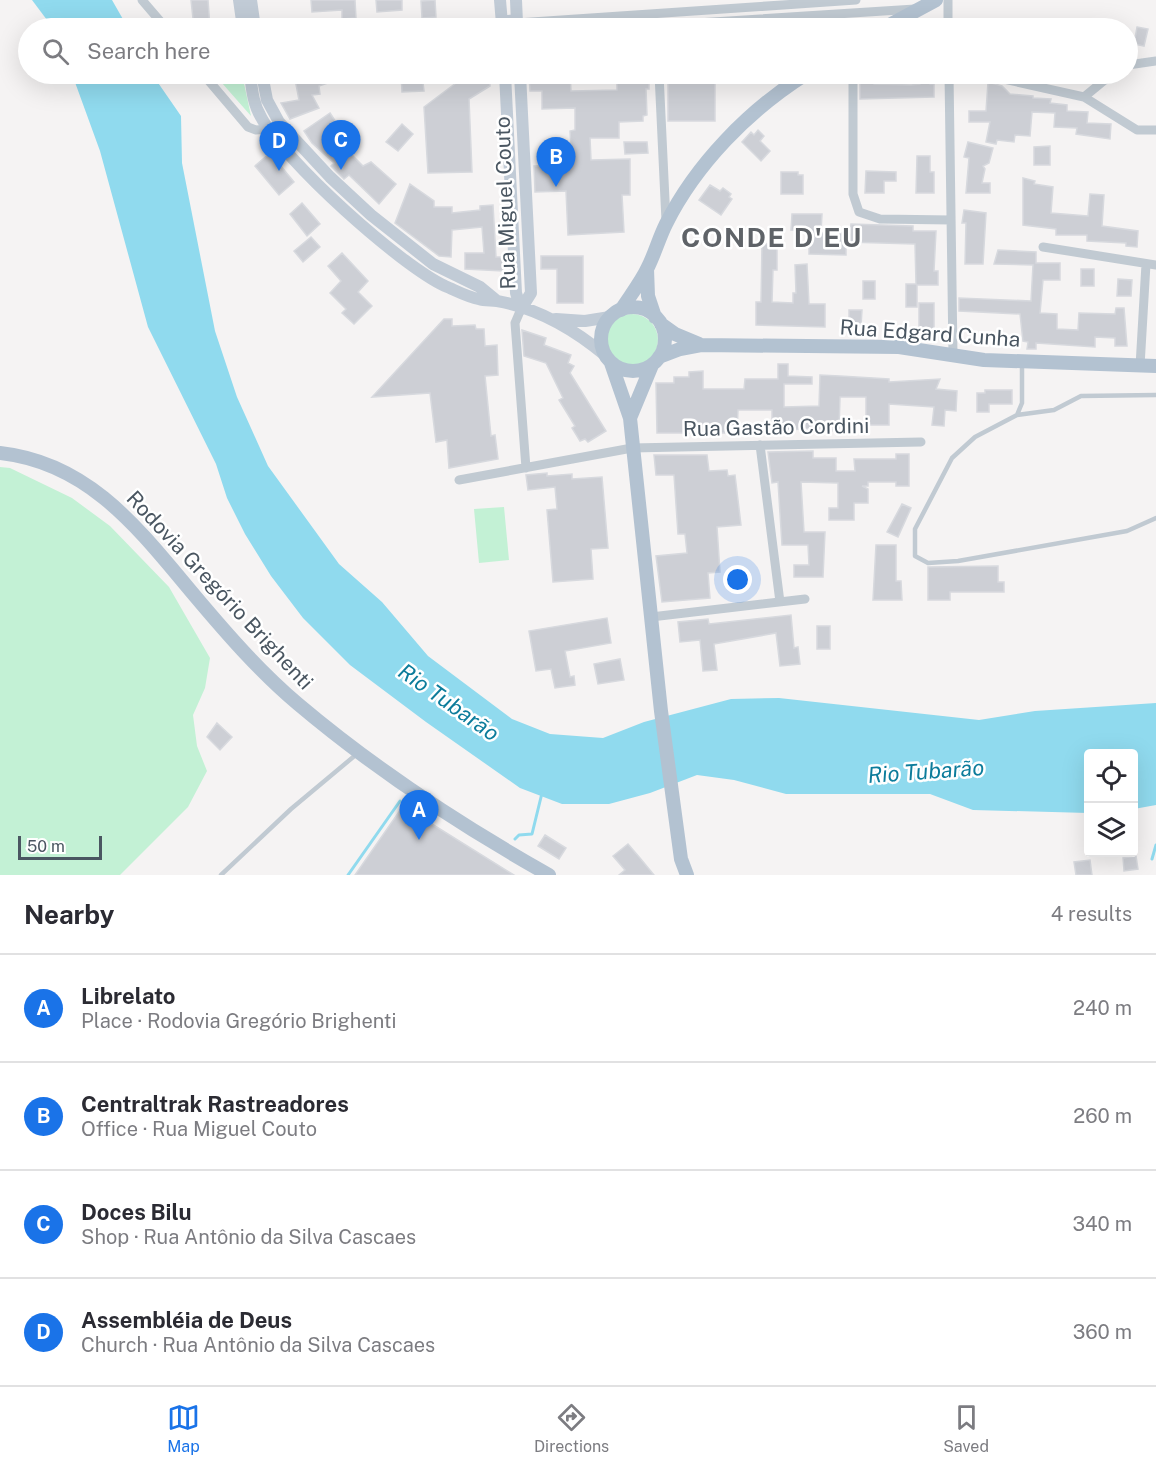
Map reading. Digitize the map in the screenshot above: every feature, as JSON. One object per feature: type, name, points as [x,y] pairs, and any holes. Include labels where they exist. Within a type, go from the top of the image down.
[{"type":"main road","points":[[238,0],[241,18]]},
{"type":"main road","points":[[251,0],[254,18]]},
{"type":"main road","points":[[500,0],[501,18]]},
{"type":"main road","points":[[516,0],[517,18]]},
{"type":"main road","points":[[903,18],[936,0]]},
{"type":"main road","points":[[252,84],[256,108],[273,126],[444,285],[478,299],[497,301],[549,319],[579,336],[608,359],[631,371],[655,361]]},
{"type":"main road","points":[[264,84],[273,126],[298,164],[345,209],[414,258]]},
{"type":"main road","name":"Rua Miguel Couto","points":[[506,84],[516,293],[521,309]]},
{"type":"main road","name":"Rua Miguel Couto","points":[[521,84],[531,293],[521,309]]},
{"type":"main road","points":[[687,875],[680,855],[661,711],[630,418],[601,336],[648,268],[666,224],[693,182],[736,129],[792,84]]},
{"type":"main road","points":[[506,91],[521,90]]},
{"type":"main road","points":[[509,149],[524,150]]},
{"type":"main road","points":[[345,209],[353,199]]},
{"type":"main road","points":[[630,418],[664,340],[648,296],[648,268]]},
{"type":"main road","points":[[549,319],[585,321],[639,308],[658,320]]},
{"type":"main road","name":"Rua Edgard Cunha","points":[[658,320],[680,337],[701,345]]},
{"type":"main road","name":"Rua Edgard Cunha","points":[[655,361],[701,345],[898,347],[952,355],[1022,361],[1156,366]]},
{"type":"main road","name":"Rodovia Gregório Brighenti","points":[[0,453],[31,459],[50,466],[84,484],[117,507],[150,540],[258,667],[299,705],[360,752],[456,818],[549,875]]},
{"type":"main road","points":[[678,875],[680,855]]},
{"type":"street","points":[[142,0],[157,18]]},
{"type":"street","points":[[611,18],[856,0]]},
{"type":"street","points":[[948,0],[948,18]]},
{"type":"street","points":[[789,18],[920,9]]},
{"type":"street","points":[[657,14],[657,18]]},
{"type":"street","points":[[1138,64],[1156,61]]},
{"type":"street","points":[[211,84],[248,127],[256,130],[273,126]]},
{"type":"street","points":[[659,84],[666,224]]},
{"type":"street","points":[[853,84],[853,194],[859,212],[880,219],[951,220]]},
{"type":"street","points":[[949,84],[952,355]]},
{"type":"street","points":[[1026,84],[1084,97],[1137,130],[1156,130]]},
{"type":"street","points":[[1084,97],[1100,84]]},
{"type":"street","points":[[1043,246],[1151,265],[1140,366]]},
{"type":"street","points":[[521,309],[515,323],[526,468]]},
{"type":"street","name":"Rua Gastão Cordini","points":[[459,480],[632,448],[921,442]]},
{"type":"street","points":[[760,446],[780,602]]},
{"type":"street","points":[[651,617],[805,599]]},
{"type":"lane","points":[[1017,415],[1022,404],[1022,361]]},
{"type":"lane","points":[[1156,395],[1081,396],[1054,410],[1017,415],[975,437],[952,458],[915,529],[915,556],[928,563],[958,561],[1127,531],[1156,518]]},
{"type":"lane","points":[[220,875],[291,809],[360,752]]},
{"type":"green space","points":[[223,84],[244,84],[251,116]]},
{"type":"green space","points":[[627,314],[637,314],[651,321],[658,340],[651,359],[637,366],[627,366],[617,362],[610,355],[606,345],[606,335],[610,325],[617,318]]},
{"type":"green space","points":[[0,467],[10,468],[72,498],[110,526],[169,587],[210,658],[205,688],[193,715],[197,746],[207,771],[188,807],[120,875],[0,875]]},
{"type":"green space","points":[[504,507],[509,560],[479,563],[474,509]]},
{"type":"water","points":[[32,0],[112,0],[122,18],[46,18]]},
{"type":"water","name":"Rio Tubarão","points":[[76,84],[159,84],[181,116],[182,163],[215,331],[237,397],[268,466],[339,564],[382,602],[428,656],[512,719],[550,734],[603,738],[644,722],[731,699],[779,698],[979,720],[1035,711],[1156,703],[1156,805],[1138,808],[1138,749],[1084,749],[1084,813],[973,810],[930,794],[786,794],[734,780],[697,775],[650,793],[609,804],[562,804],[520,788],[350,665],[303,618],[271,576],[245,534],[227,498],[216,464],[148,327],[100,151]]},
{"type":"building","points":[[191,0],[208,0],[209,18],[193,18]]},
{"type":"building","points":[[311,0],[355,0],[356,18],[342,18],[342,10],[312,12]]},
{"type":"building","points":[[376,0],[402,0],[402,10],[377,12]]},
{"type":"building","points":[[435,0],[436,17],[422,18],[421,1]]},
{"type":"building","points":[[1138,27],[1148,29],[1144,46],[1138,45]]},
{"type":"building","points":[[296,84],[325,84],[319,86],[320,94],[312,95],[319,108],[290,119],[281,103],[299,100]]},
{"type":"building","points":[[402,84],[423,84],[424,91],[402,92]]},
{"type":"building","points":[[455,84],[490,84],[469,99],[472,172],[428,173],[424,107]]},
{"type":"building","points":[[530,84],[571,84],[571,91],[617,90],[617,84],[649,84],[649,89],[646,89],[647,115],[643,116],[643,121],[619,122],[619,138],[590,138],[591,160],[630,159],[630,195],[622,195],[624,232],[568,235],[566,191],[535,192],[534,166],[572,165],[570,131],[575,130],[575,108],[542,109],[542,91],[530,91]]},
{"type":"building","points":[[668,84],[715,84],[715,121],[668,121]]},
{"type":"building","points":[[860,84],[934,84],[934,97],[860,99]]},
{"type":"building","points":[[988,84],[995,84],[1002,86],[1010,94],[1051,99],[1050,103],[1067,105],[1067,111],[1088,112],[1087,123],[1111,124],[1110,139],[1076,134],[1077,128],[1054,127],[1055,113],[1032,112],[1030,136],[1015,135],[1014,142],[997,140],[996,144],[986,142],[990,122],[969,122],[969,111],[986,111]]},
{"type":"building","points":[[330,113],[338,125],[329,132],[363,166],[371,162],[396,184],[379,204],[349,175],[344,179],[331,166],[334,163],[312,143],[304,131]]},
{"type":"building","points":[[402,124],[413,134],[398,151],[386,142]]},
{"type":"building","points":[[758,130],[764,136],[760,141],[770,151],[761,161],[742,142],[751,132],[754,135]]},
{"type":"building","points":[[624,142],[647,142],[648,153],[625,154]]},
{"type":"building","points":[[968,142],[993,148],[989,163],[983,166],[985,169],[982,183],[990,183],[990,193],[966,193],[969,158],[964,157]]},
{"type":"building","points":[[1050,146],[1050,165],[1034,165],[1034,147]]},
{"type":"building","points":[[270,153],[294,182],[279,195],[255,166]]},
{"type":"building","points":[[917,156],[930,156],[930,172],[934,172],[934,193],[916,193]]},
{"type":"building","points":[[866,171],[896,172],[896,181],[884,181],[884,193],[865,193]]},
{"type":"building","points":[[781,172],[798,172],[798,175],[803,175],[803,194],[781,194]]},
{"type":"building","points":[[1023,178],[1035,181],[1034,184],[1053,187],[1051,213],[1088,216],[1090,194],[1104,195],[1102,226],[1138,231],[1137,247],[1126,246],[1126,243],[1087,241],[1087,235],[1056,235],[1056,229],[1023,225]]},
{"type":"building","points":[[410,184],[434,201],[434,207],[452,207],[452,213],[480,210],[480,206],[493,205],[496,257],[503,257],[503,271],[465,269],[465,253],[484,253],[482,227],[452,230],[451,257],[439,256],[395,223]]},
{"type":"building","points":[[710,185],[720,191],[723,188],[731,194],[729,197],[732,199],[721,215],[699,200]]},
{"type":"building","points":[[302,203],[320,224],[307,236],[290,214]]},
{"type":"building","points":[[964,210],[986,213],[983,264],[965,264],[966,223],[962,223]]},
{"type":"building","points":[[792,214],[822,214],[821,233],[850,233],[851,224],[913,226],[913,231],[936,231],[934,271],[938,271],[938,285],[917,285],[917,307],[906,307],[906,284],[916,284],[915,244],[846,242],[846,255],[809,254],[809,231],[791,230]]},
{"type":"building","points":[[311,237],[320,247],[303,262],[294,251]]},
{"type":"building","points":[[762,244],[777,244],[777,270],[773,270],[772,302],[793,303],[793,293],[796,293],[795,265],[807,264],[809,304],[825,304],[825,327],[756,325],[756,302],[761,302]]},
{"type":"building","points":[[998,250],[1036,252],[1036,263],[1060,263],[1060,280],[1043,280],[1040,313],[1057,314],[1057,329],[1078,330],[1079,313],[1115,314],[1116,308],[1124,308],[1127,346],[1115,346],[1115,338],[1095,337],[1095,347],[1036,343],[1036,349],[1027,349],[1028,342],[1023,341],[1020,314],[959,311],[959,298],[1031,301],[1033,265],[994,264]]},
{"type":"building","points":[[342,253],[368,281],[358,292],[372,306],[354,324],[342,313],[346,309],[330,293],[341,281],[328,266]]},
{"type":"building","points":[[541,256],[583,256],[583,303],[557,303],[557,269],[541,269]]},
{"type":"building","points":[[1081,269],[1094,269],[1094,286],[1081,286]]},
{"type":"building","points":[[1118,279],[1132,280],[1131,296],[1117,296]]},
{"type":"building","points":[[863,281],[875,281],[875,299],[863,299]]},
{"type":"building","points":[[919,303],[934,303],[934,330],[919,330]]},
{"type":"building","points":[[849,310],[862,310],[861,326],[849,326]]},
{"type":"building","points":[[444,319],[452,319],[452,326],[475,325],[476,329],[484,329],[485,346],[497,345],[498,375],[485,376],[491,436],[495,435],[498,459],[449,468],[447,440],[436,442],[430,393],[372,397]]},
{"type":"building","points":[[522,330],[546,338],[544,345],[571,355],[568,363],[574,366],[570,373],[606,431],[588,442],[585,439],[580,441],[572,428],[575,426],[559,400],[563,398],[546,363],[524,356]]},
{"type":"building","points":[[778,364],[788,364],[788,376],[812,377],[812,384],[784,384],[784,407],[819,406],[820,375],[889,379],[889,382],[940,379],[936,389],[957,391],[956,411],[945,410],[944,426],[932,425],[934,407],[889,404],[889,425],[866,425],[866,397],[840,397],[839,431],[819,430],[819,428],[772,431],[772,410],[738,410],[737,433],[657,433],[656,383],[674,383],[674,377],[689,377],[689,372],[703,371],[703,389],[744,389],[745,379],[778,379]]},
{"type":"building","points":[[985,390],[1012,390],[1012,404],[989,404],[989,412],[977,412],[977,393],[985,393]]},
{"type":"building","points":[[813,451],[813,458],[836,458],[836,471],[855,471],[854,459],[896,459],[896,454],[909,454],[909,486],[896,486],[896,482],[868,482],[868,486],[862,486],[868,489],[868,503],[854,503],[854,520],[829,520],[829,508],[838,508],[838,483],[801,482],[804,532],[825,532],[823,577],[794,577],[794,565],[809,565],[808,545],[782,545],[778,482],[772,483],[768,452]]},
{"type":"building","points":[[654,455],[707,455],[709,471],[727,470],[728,476],[735,475],[741,525],[717,527],[720,572],[708,573],[710,598],[662,602],[656,556],[687,553],[685,534],[678,534],[674,475],[656,475]]},
{"type":"building","points":[[547,473],[547,476],[572,474],[572,479],[602,477],[608,548],[591,549],[593,579],[553,582],[547,510],[557,509],[555,487],[528,490],[526,475]]},
{"type":"building","points":[[902,504],[911,508],[898,537],[887,532]]},
{"type":"building","points":[[876,545],[896,545],[896,581],[901,581],[902,600],[873,600]]},
{"type":"building","points":[[998,566],[998,582],[1004,582],[1004,592],[950,592],[950,600],[928,600],[928,567]]},
{"type":"building","points":[[791,615],[794,648],[798,647],[800,664],[780,666],[776,633],[714,644],[717,670],[703,671],[700,640],[680,642],[678,622],[708,619],[709,624]]},
{"type":"building","points":[[607,618],[611,643],[565,651],[570,677],[574,676],[575,685],[555,688],[551,669],[536,671],[529,631]]},
{"type":"building","points":[[817,626],[830,626],[830,649],[817,649]]},
{"type":"building","points":[[620,659],[624,680],[598,684],[594,664]]},
{"type":"building","points":[[217,723],[232,737],[220,750],[207,737]]},
{"type":"building","points":[[403,806],[514,875],[355,875]]},
{"type":"building","points":[[545,835],[566,848],[559,859],[538,846]]},
{"type":"building","points":[[628,844],[654,875],[619,875],[625,870],[613,856]]},
{"type":"building","points":[[1136,857],[1138,869],[1124,871],[1123,858]]},
{"type":"building","points":[[1090,860],[1092,875],[1076,875],[1074,862]]},
{"type":"waterway","points":[[515,839],[519,835],[532,834],[542,793]]},
{"type":"waterway","points":[[348,875],[400,801]]},
{"type":"waterway","points":[[1152,859],[1156,845]]},
{"type":"place","name":"Doces Bilu","points":[[341,170]]},
{"type":"place","name":"Assembléia de Deus","points":[[279,171]]},
{"type":"place","name":"Centraltrak Rastreadores","points":[[556,187]]},
{"type":"place","name":"Librelato","points":[[419,840]]},
{"type":"district","name":"CONDE D'EU","points":[[772,237]]}]
